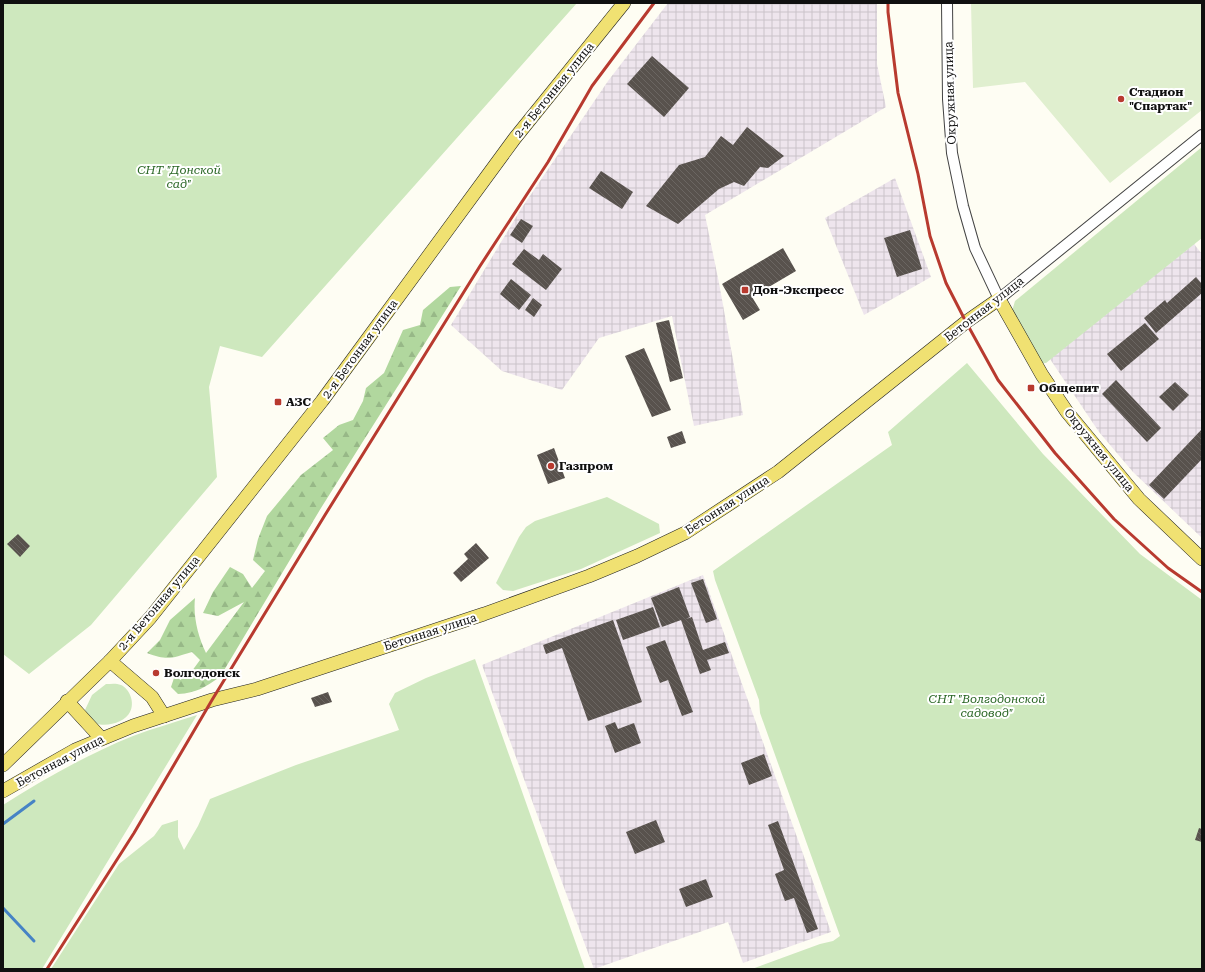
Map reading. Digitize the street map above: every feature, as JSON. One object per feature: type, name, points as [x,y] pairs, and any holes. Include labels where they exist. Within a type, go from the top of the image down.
[{"type":"main road","name":"2-я Бетонная улица","points":[[3,764],[110,661],[150,618],[322,401],[515,138],[624,3]]},
{"type":"main road","name":"Окружная улица","points":[[998,299],[1042,375],[1066,412],[1139,499],[1202,559]]},
{"type":"main road","name":"Бетонная улица","points":[[3,791],[75,750],[101,738],[212,700],[257,689],[484,614],[589,576],[637,556],[685,533],[778,472],[966,322],[998,299]]},
{"type":"main road","points":[[110,661],[152,697],[164,716]]},
{"type":"main road","name":"2-я Бетонная улица","points":[[3,753],[67,701]]},
{"type":"main road","points":[[67,701],[101,738]]},
{"type":"street","name":"Окружная улица","points":[[947,3],[948,99],[952,153],[963,206],[976,248],[998,299]]},
{"type":"street","name":"Бетонная улица","points":[[998,299],[1202,135]]},
{"type":"shaded area","points":[[668,3],[877,3],[877,64],[886,107],[705,215],[743,415],[694,426],[672,316],[599,338],[562,390],[502,371],[451,325],[521,209],[608,81]]},
{"type":"shaded area","points":[[895,178],[931,277],[864,315],[825,218]]},
{"type":"shaded area","points":[[1194,244],[1202,254],[1202,538],[1133,472],[1099,432],[1050,359]]},
{"type":"shaded area","points":[[703,575],[831,932],[743,963],[728,922],[594,969],[482,665]]},
{"type":"green space","name":"СНТ \"Донской сад\"","points":[[3,3],[577,3],[262,357],[220,346],[209,387],[217,477],[91,625],[29,674],[3,654]]},
{"type":"green space","name":"Стадион \"Спартак\"","points":[[971,3],[1202,3],[1202,110],[1110,183],[1025,82],[973,88]]},
{"type":"green space","points":[[1202,147],[1202,238],[1046,363],[1042,363],[1012,311],[1015,301]]},
{"type":"green space","points":[[461,286],[321,508],[220,677],[200,689],[178,694],[171,687],[176,672],[180,680],[189,675],[200,660],[192,652],[170,658],[147,653],[160,640],[170,620],[195,598],[197,626],[206,653],[244,602],[218,616],[203,613],[213,592],[230,567],[243,574],[252,588],[265,571],[253,560],[258,539],[267,516],[301,475],[333,450],[323,438],[339,425],[353,420],[363,401],[366,388],[384,373],[403,330],[420,325],[423,310],[450,287]]},
{"type":"green space","name":"СНТ \"Волгодонской садовод\"","points":[[967,363],[1043,454],[1140,554],[1202,600],[1202,969],[752,969],[820,944],[833,941],[840,936],[760,713],[759,700],[713,571],[892,445],[888,432]]},
{"type":"green space","points":[[607,497],[659,524],[660,533],[581,569],[513,591],[503,590],[496,583],[519,537],[526,527],[535,521]]},
{"type":"green space","points":[[475,659],[585,969],[51,969],[119,864],[154,836],[162,825],[178,820],[178,837],[184,850],[198,826],[210,799],[296,765],[399,730],[389,704],[395,693],[426,678]]},
{"type":"green space","points":[[106,684],[117,684],[124,687],[131,697],[132,705],[130,712],[122,720],[105,725],[93,722],[89,719],[85,710],[92,695]]},
{"type":"green space","points":[[197,715],[42,969],[3,969],[3,805],[50,776],[116,743],[141,733]]},
{"type":"building","points":[[652,56],[689,88],[664,117],[627,84]]},
{"type":"building","points":[[747,127],[784,156],[768,168],[760,167],[744,186],[734,182],[719,189],[678,224],[646,206],[679,165],[705,157],[721,136],[733,145]]},
{"type":"building","points":[[601,171],[633,192],[622,209],[589,188]]},
{"type":"building","points":[[521,219],[533,226],[522,243],[510,235]]},
{"type":"building","points":[[910,230],[922,269],[897,277],[884,238]]},
{"type":"building","name":"Дон-Экспресс","points":[[783,248],[796,271],[752,297],[760,310],[743,320],[722,284]]},
{"type":"building","points":[[524,249],[539,260],[543,254],[562,269],[546,290],[512,264]]},
{"type":"building","points":[[1196,277],[1202,284],[1202,293],[1156,333],[1144,318],[1165,300],[1167,303]]},
{"type":"building","points":[[511,279],[531,295],[519,310],[500,294]]},
{"type":"building","points":[[533,298],[542,305],[534,317],[525,310]]},
{"type":"building","points":[[669,320],[683,378],[670,382],[656,323]]},
{"type":"building","points":[[1145,323],[1159,339],[1121,371],[1107,354]]},
{"type":"building","points":[[644,348],[671,410],[652,417],[625,356]]},
{"type":"building","points":[[1116,380],[1161,428],[1147,442],[1102,394]]},
{"type":"building","points":[[1175,382],[1189,395],[1173,411],[1159,397]]},
{"type":"building","points":[[1202,429],[1202,459],[1164,499],[1149,485]]},
{"type":"building","points":[[682,431],[686,443],[671,448],[667,437]]},
{"type":"building","name":"Газпром","points":[[554,448],[565,478],[548,484],[537,455]]},
{"type":"building","points":[[18,534],[30,546],[20,557],[7,544]]},
{"type":"building","points":[[476,543],[489,558],[461,582],[453,573],[468,559],[464,554]]},
{"type":"building","points":[[703,579],[717,619],[706,623],[691,583]]},
{"type":"building","points":[[679,587],[690,617],[686,619],[692,617],[703,650],[725,642],[729,653],[707,660],[711,670],[700,674],[681,620],[662,627],[651,598]]},
{"type":"building","points":[[653,607],[660,627],[623,640],[616,620]]},
{"type":"building","points":[[613,620],[642,702],[588,721],[562,648],[546,654],[543,645]]},
{"type":"building","points":[[665,640],[693,712],[682,716],[668,680],[660,683],[646,647]]},
{"type":"building","points":[[328,692],[332,702],[315,707],[311,698]]},
{"type":"building","points":[[615,722],[618,729],[634,723],[641,743],[615,753],[605,726]]},
{"type":"building","points":[[764,754],[772,776],[749,785],[741,763]]},
{"type":"building","points":[[656,820],[665,842],[635,854],[626,832]]},
{"type":"building","points":[[778,821],[818,929],[807,933],[794,898],[785,901],[775,874],[784,870],[768,825]]},
{"type":"building","points":[[1199,828],[1202,829],[1202,842],[1195,840]]},
{"type":"building","points":[[706,879],[713,897],[686,907],[679,889]]},
{"type":"waterway","points":[[3,824],[34,801]]},
{"type":"waterway","points":[[3,908],[34,941]]},
{"type":"railway","points":[[47,969],[134,833],[212,700],[325,515],[480,266],[548,162],[592,86],[654,3]]},
{"type":"railway","points":[[888,3],[898,93],[918,174],[930,236],[946,283],[966,322],[998,380],[1055,453],[1114,519],[1168,568],[1202,592]]},
{"type":"place","name":"Стадион \"Спартак\"","points":[[1121,99]]},
{"type":"place","name":"Дон-Экспресс","points":[[745,290]]},
{"type":"place","name":"Общепит","points":[[1031,388]]},
{"type":"place","name":"АЗС","points":[[278,402]]},
{"type":"place","name":"Газпром","points":[[551,466]]},
{"type":"place","name":"Волгодонск","points":[[156,673]]}]
